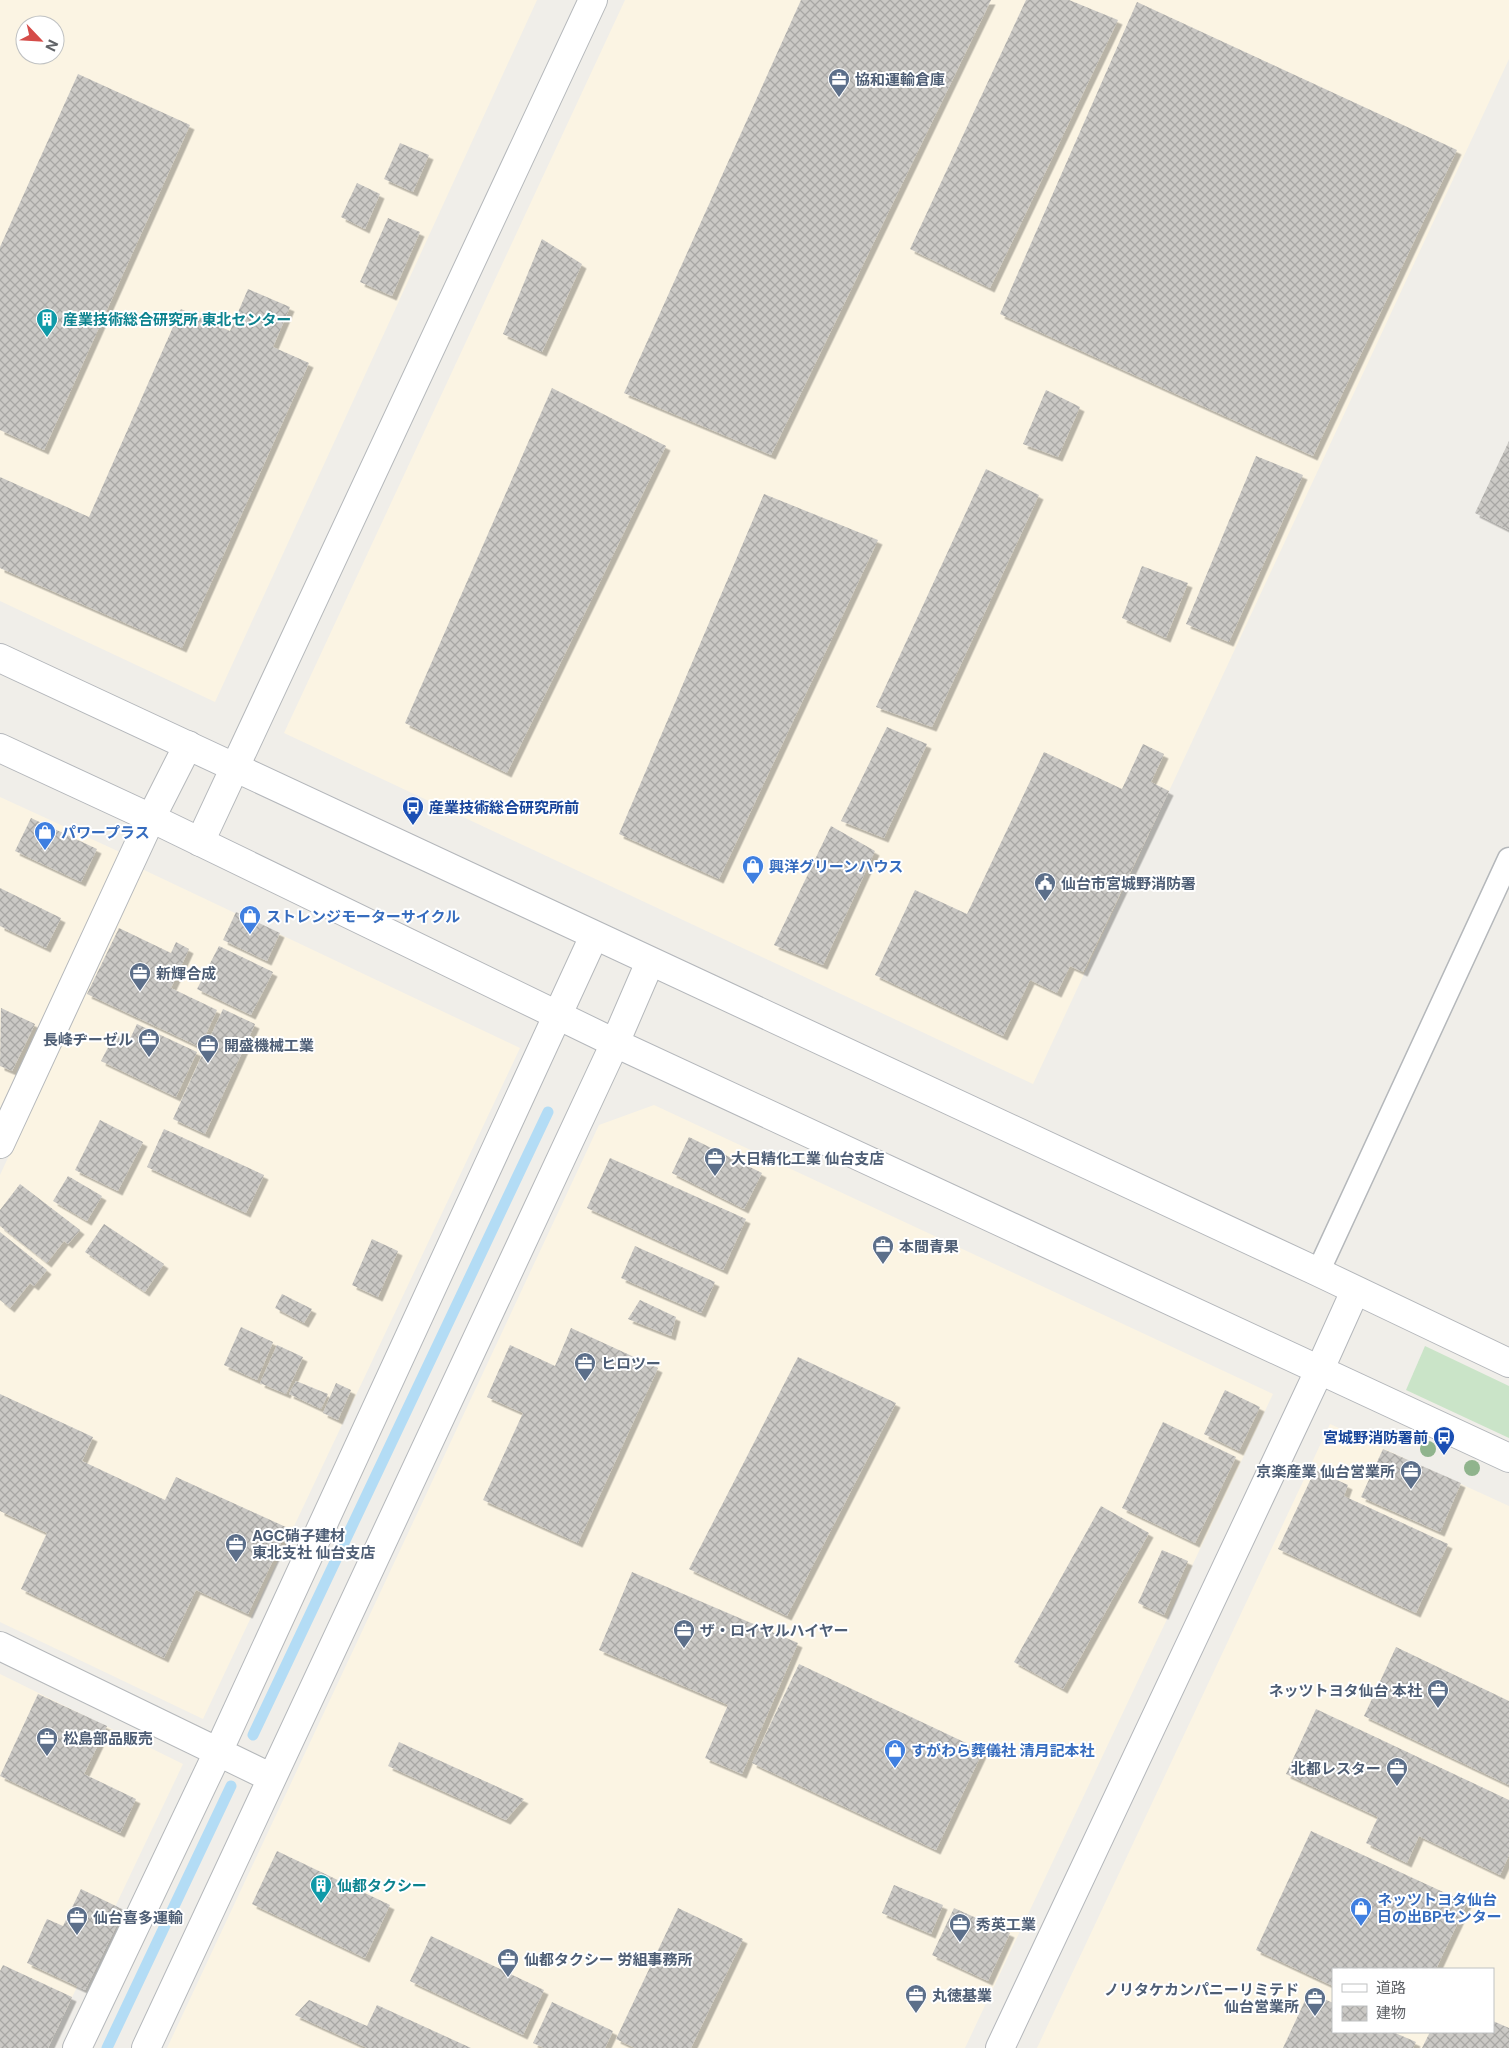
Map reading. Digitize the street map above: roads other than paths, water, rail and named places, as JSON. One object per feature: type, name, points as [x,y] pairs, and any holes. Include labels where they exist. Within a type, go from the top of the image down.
[{"type":"street","points":[[200,842],[593,0]]},
{"type":"street","points":[[0,658],[1318,1272],[1509,1364]]},
{"type":"street","points":[[0,1144],[151,818],[188,745]]},
{"type":"street","points":[[0,748],[151,818],[615,1043],[1509,1458]]},
{"type":"street","points":[[77,2048],[218,1752],[594,936]]},
{"type":"street","points":[[146,2048],[615,1043],[650,962]]},
{"type":"street","points":[[1000,2048],[1356,1291]]},
{"type":"street","points":[[0,1646],[272,1778]]},
{"type":"lane","points":[[1318,1272],[1509,859]]},
{"type":"waterway","points":[[253,1735],[548,1112]]},
{"type":"waterway","points":[[107,2048],[231,1786]]},
{"type":"place","name":"協和運輸倉庫","points":[[839,98]]},
{"type":"place","name":"産業技術総合研究所 東北センター","points":[[47,338]]},
{"type":"place","name":"産業技術総合研究所前","points":[[413,826]]},
{"type":"place","name":"パワープラス","points":[[45,851]]},
{"type":"place","name":"興洋グリーンハウス","points":[[753,885]]},
{"type":"place","name":"仙台市宮城野消防署","points":[[1045,902]]},
{"type":"place","name":"ストレンジモーターサイクル","points":[[250,935]]},
{"type":"place","name":"新輝合成","points":[[140,992]]},
{"type":"place","name":"長峰ヂーゼル","points":[[149,1058]]},
{"type":"place","name":"開盛機械工業","points":[[208,1064]]},
{"type":"place","name":"大日精化工業 仙台支店","points":[[715,1177]]},
{"type":"place","name":"本間青果","points":[[883,1265]]},
{"type":"place","name":"ヒロツー","points":[[585,1382]]},
{"type":"place","name":"宮城野消防署前","points":[[1444,1456]]},
{"type":"place","name":"京楽産業 仙台営業所","points":[[1411,1490]]},
{"type":"place","name":"AGC硝子建材 東北支社 仙台支店","points":[[236,1563]]},
{"type":"place","name":"ザ・ロイヤルハイヤー","points":[[684,1649]]},
{"type":"place","name":"ネッツトヨタ仙台 本社","points":[[1438,1709]]},
{"type":"place","name":"松島部品販売","points":[[47,1757]]},
{"type":"place","name":"すがわら葬儀社 清月記本社","points":[[895,1769]]},
{"type":"place","name":"北都レスター","points":[[1397,1787]]},
{"type":"place","name":"仙都タクシー","points":[[321,1904]]},
{"type":"place","name":"ネッツトヨタ仙台 日の出BPセンター","points":[[1361,1927]]},
{"type":"place","name":"仙台喜多運輸","points":[[77,1936]]},
{"type":"place","name":"秀英工業","points":[[960,1943]]},
{"type":"place","name":"仙都タクシー 労組事務所","points":[[508,1978]]},
{"type":"place","name":"丸徳基業","points":[[916,2014]]},
{"type":"place","name":"ノリタケカンパニーリミテド 仙台営業所","points":[[1315,2017]]}]
